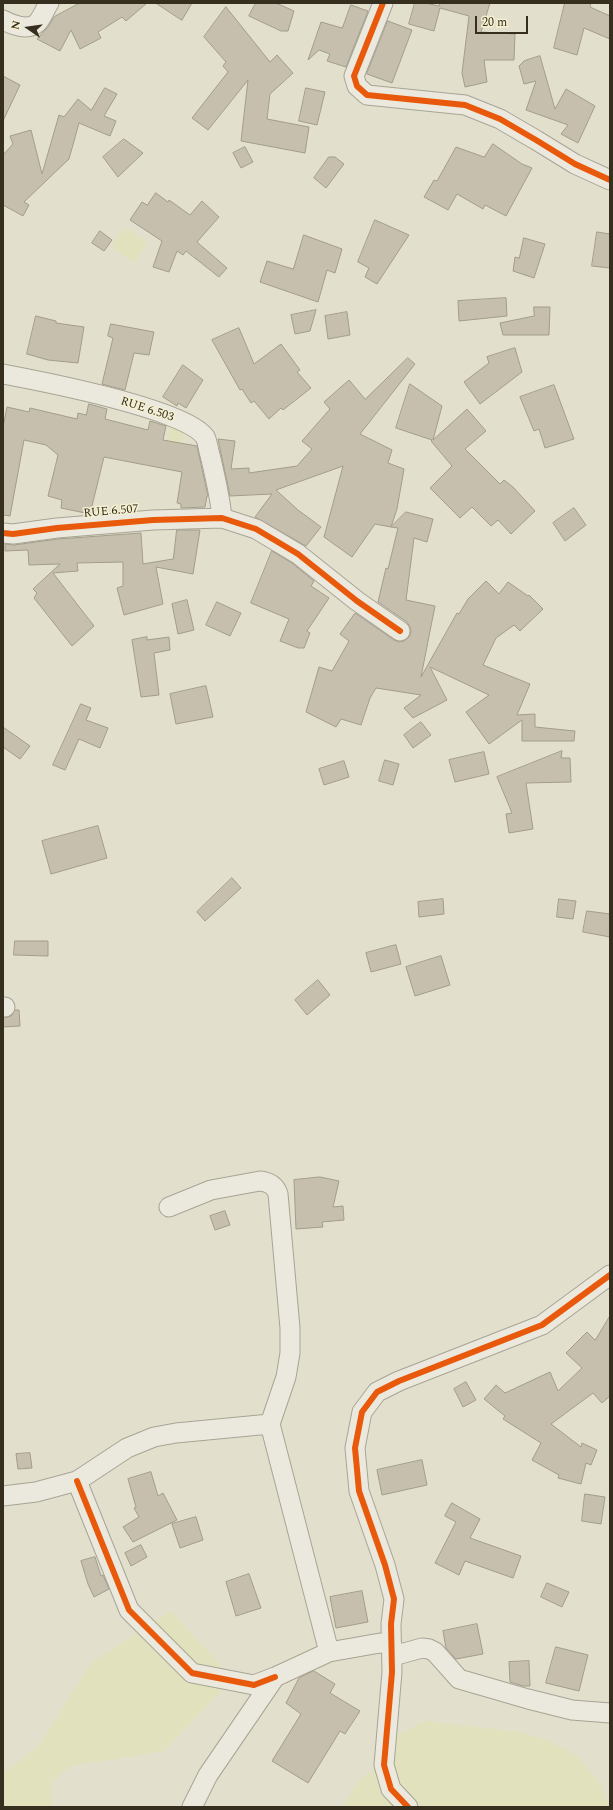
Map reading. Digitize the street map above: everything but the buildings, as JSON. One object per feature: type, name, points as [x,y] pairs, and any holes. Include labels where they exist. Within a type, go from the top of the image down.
[{"type":"street","points":[[3,20],[12,25],[26,27],[37,23],[48,3]]},
{"type":"street","points":[[383,3],[354,76],[357,86],[367,95],[465,106],[500,119],[575,164],[610,180]]},
{"type":"street","name":"RUE 6.503","points":[[3,374],[83,390],[152,410],[185,422],[197,429],[206,438],[220,498],[222,518]]},
{"type":"street","name":"RUE 6.507","points":[[3,533],[13,534],[57,528],[153,520],[222,518],[256,529],[298,554],[357,601],[400,631]]},
{"type":"street","points":[[169,1207],[211,1190],[260,1181],[267,1182],[277,1189],[290,1328],[290,1347],[286,1377],[270,1424],[329,1652]]},
{"type":"street","points":[[408,1807],[391,1789],[384,1765],[392,1650],[391,1624],[394,1599],[385,1565],[359,1491],[355,1448],[362,1412],[377,1392],[399,1381],[542,1325],[610,1275]]},
{"type":"street","points":[[3,1496],[36,1492],[77,1481],[127,1448],[154,1437],[176,1433],[270,1424]]},
{"type":"street","points":[[77,1481],[129,1610],[192,1673],[254,1686],[329,1652],[380,1643],[392,1650],[429,1648],[435,1652],[459,1679],[572,1710],[610,1713]]},
{"type":"street","points":[[192,1807],[208,1775],[276,1677]]},
{"type":"green space","points":[[123,228],[130,230],[147,242],[135,262],[113,249],[113,244]]},
{"type":"green space","points":[[171,424],[185,429],[177,466],[162,464]]},
{"type":"green space","points":[[171,1611],[233,1679],[164,1751],[70,1766],[51,1783],[52,1807],[3,1807],[3,1774],[40,1744],[91,1663]]},
{"type":"green space","points":[[425,1721],[520,1732],[548,1740],[577,1756],[599,1781],[610,1807],[343,1807],[359,1779],[384,1765],[396,1736]]},
{"type":"cycle path","points":[[383,3],[354,76],[357,86],[367,95],[465,105],[500,119],[575,164],[610,180]]},
{"type":"cycle path","points":[[3,533],[13,534],[57,528],[153,520],[222,518],[256,529],[298,554],[357,601],[400,631]]},
{"type":"cycle path","points":[[408,1807],[391,1789],[384,1765],[392,1672],[391,1624],[394,1599],[385,1565],[359,1491],[355,1448],[362,1412],[377,1392],[399,1381],[542,1325],[610,1275]]},
{"type":"cycle path","points":[[77,1481],[129,1610],[192,1673],[254,1685],[275,1677]]}]
